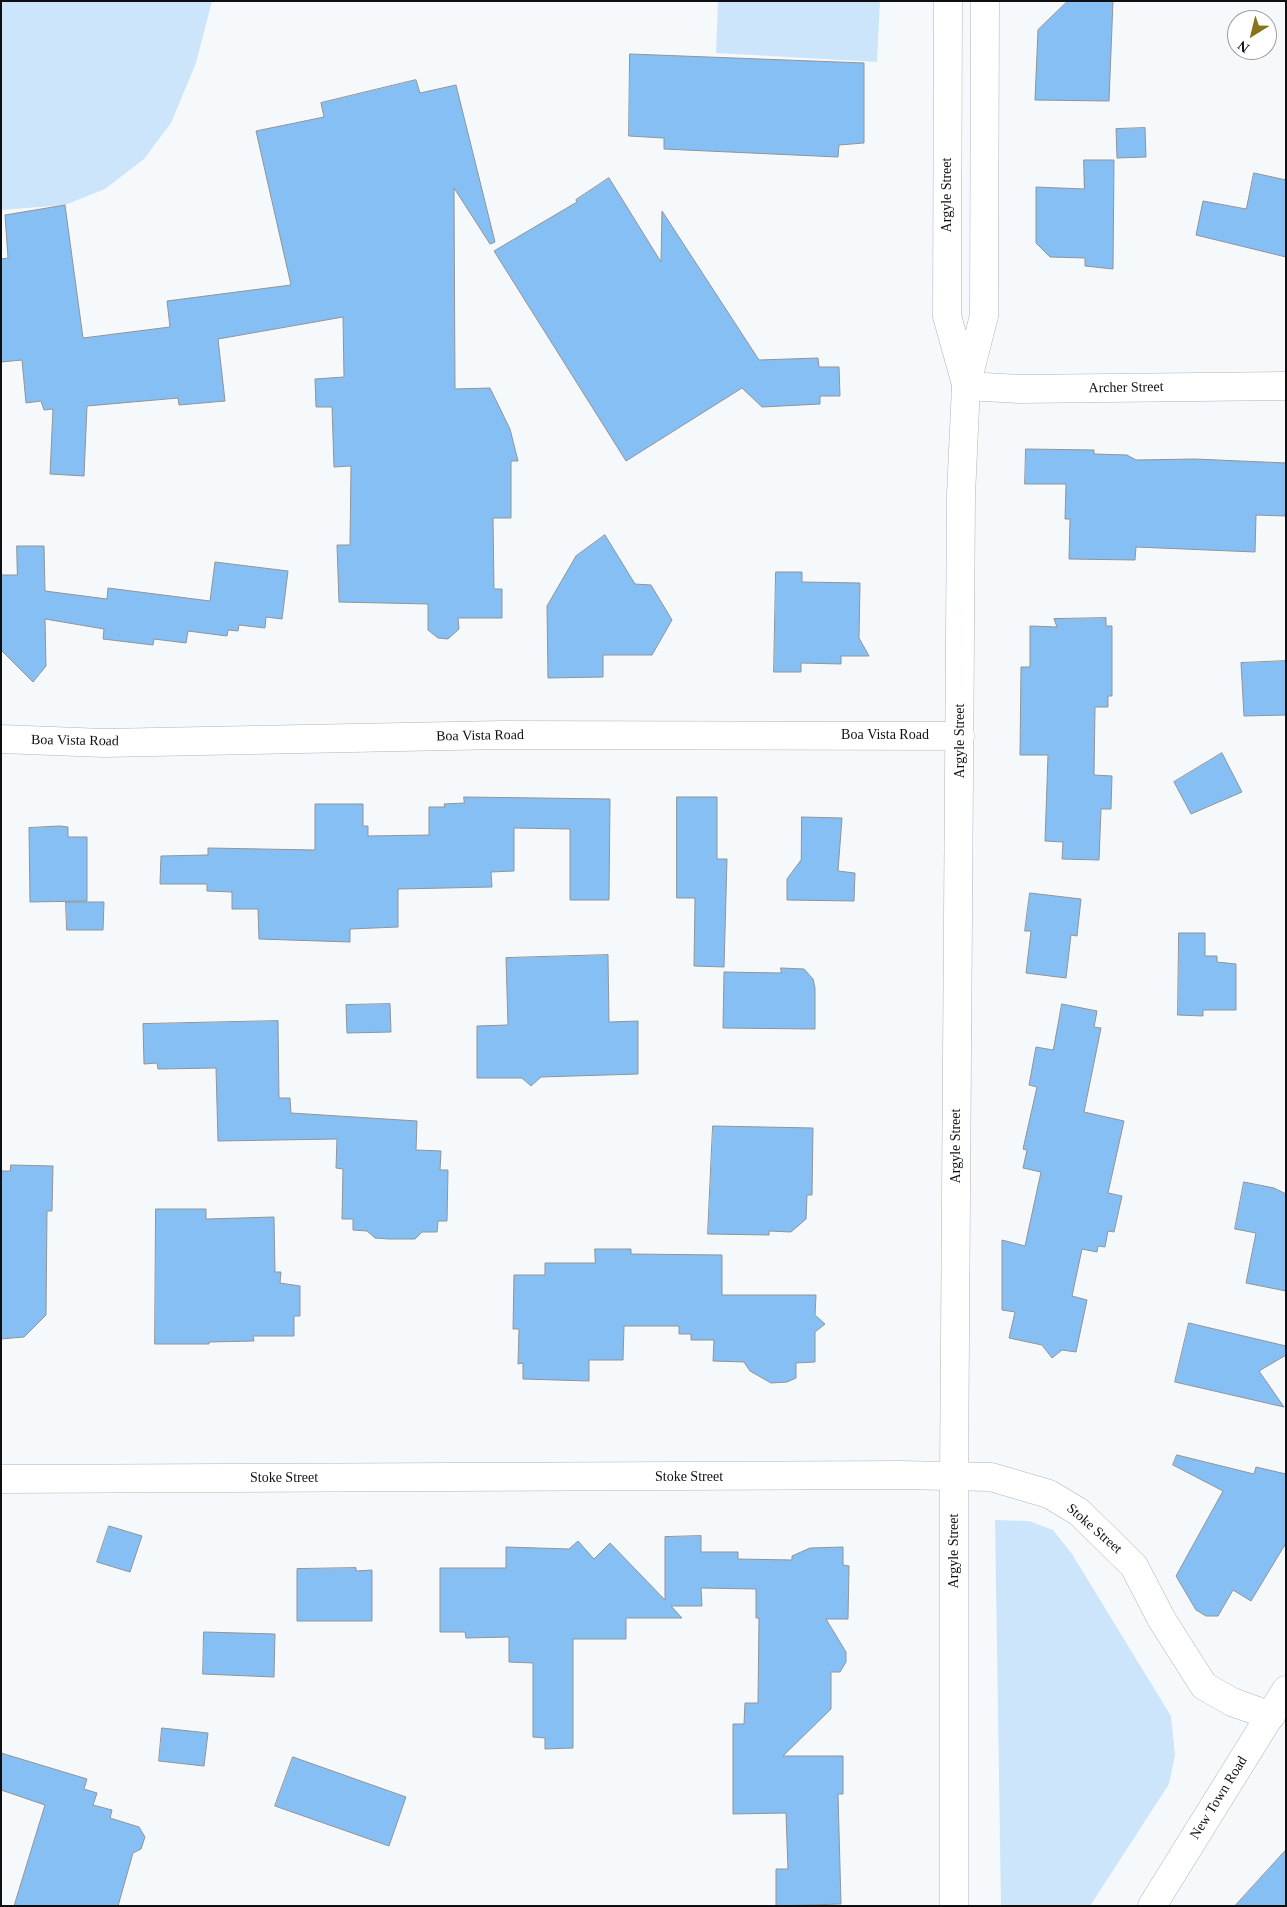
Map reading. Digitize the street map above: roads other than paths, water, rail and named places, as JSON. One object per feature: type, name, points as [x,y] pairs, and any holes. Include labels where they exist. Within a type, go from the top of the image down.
[{"type":"street","name":"Argyle Street","points":[[948,1],[947,316],[966,386]]},
{"type":"street","name":"Argyle Street","points":[[954,1906],[954,1476],[961,495],[966,386],[984,316],[984,1]]},
{"type":"street","name":"Archer Street","points":[[966,386],[1020,389],[1286,386]]},
{"type":"street","name":"Boa Vista Road","points":[[1,739],[104,743],[501,736],[960,736]]},
{"type":"street","name":"Stoke Street","points":[[1,1479],[991,1477],[1049,1494],[1079,1512],[1134,1566],[1162,1620],[1204,1686],[1232,1702],[1271,1716]]},
{"type":"street","name":"New Town Road","points":[[1152,1906],[1286,1690]]}]
